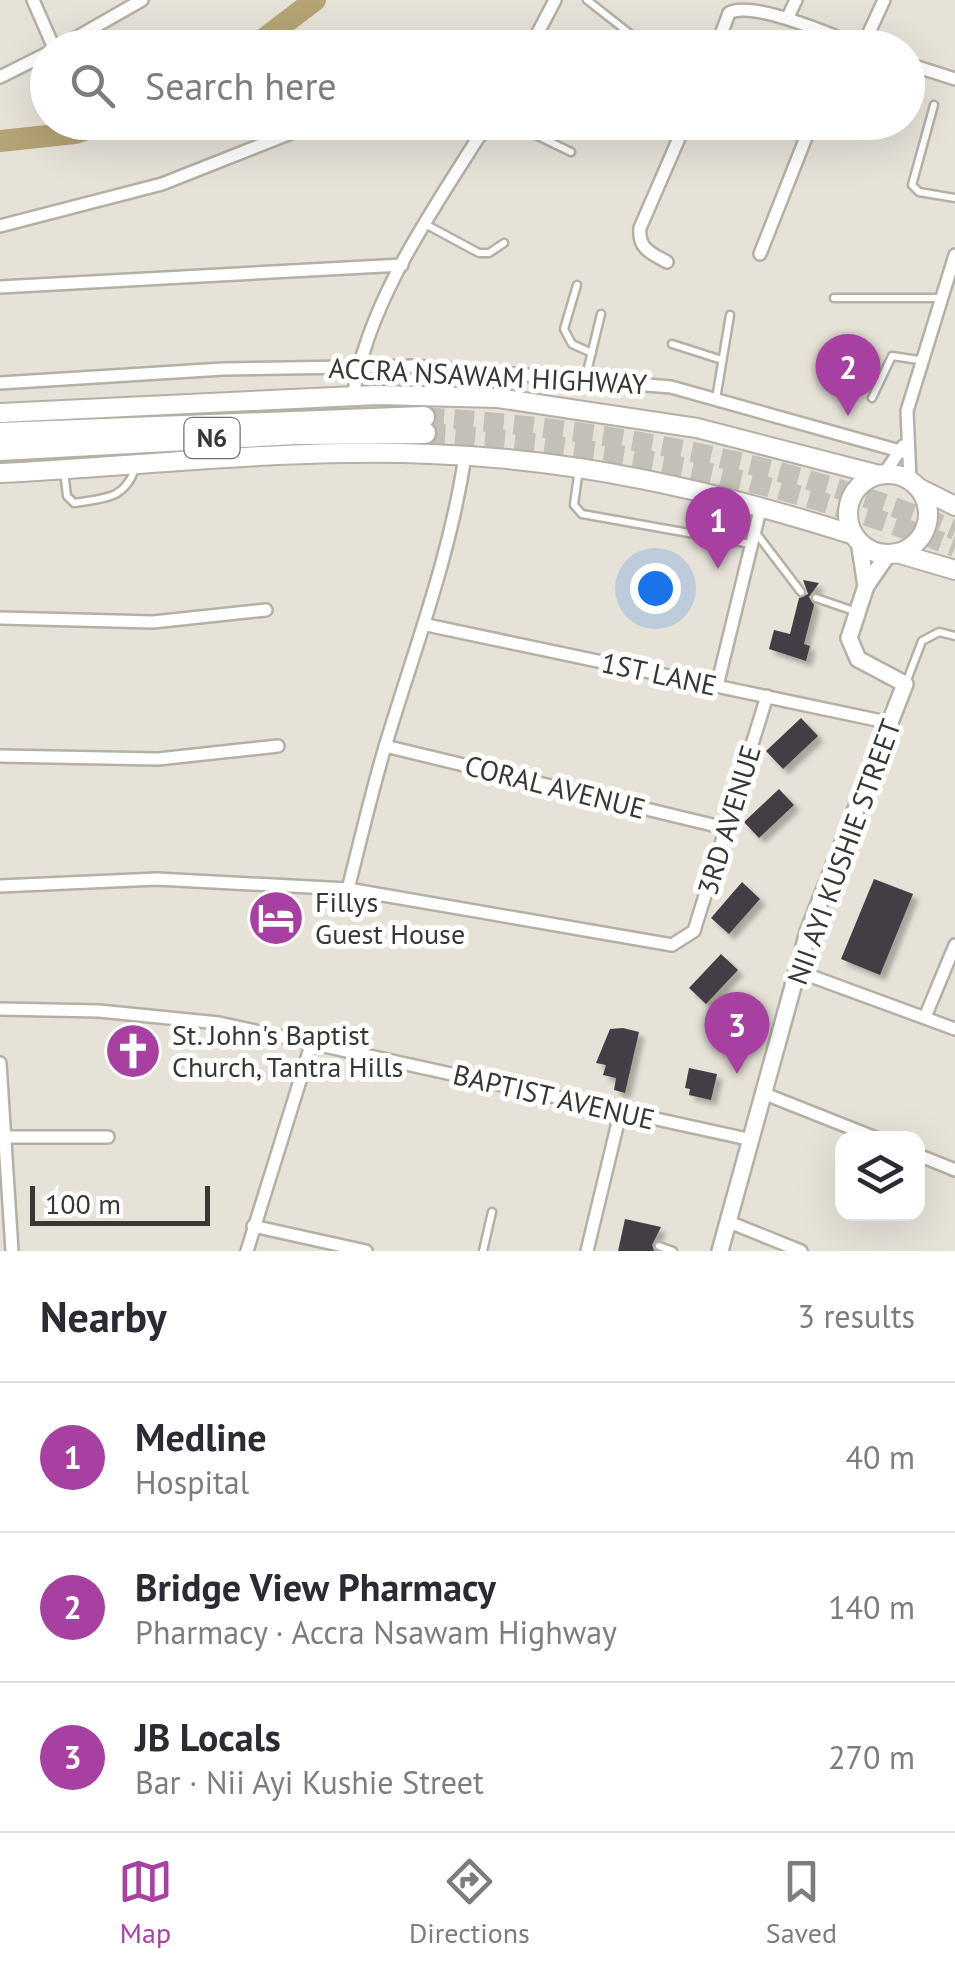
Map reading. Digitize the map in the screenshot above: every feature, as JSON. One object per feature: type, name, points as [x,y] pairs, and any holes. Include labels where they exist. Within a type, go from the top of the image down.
[{"type":"highway","name":"N6","points":[[0,433],[424,425],[0,450]]},
{"type":"main road","points":[[0,413],[353,396],[498,398],[696,428],[882,474],[914,484],[955,506]]},
{"type":"main road","points":[[0,472],[294,455],[465,456],[579,467],[686,485],[955,570]]},
{"type":"main road","points":[[856,538],[848,515],[851,499],[860,486],[882,474]]},
{"type":"main road","points":[[892,553],[915,544],[928,520],[914,484]]},
{"type":"street","points":[[33,0],[47,30]]},
{"type":"street","points":[[88,30],[142,0]]},
{"type":"street","points":[[539,30],[555,0]]},
{"type":"street","points":[[788,17],[796,0]]},
{"type":"street","points":[[870,30],[884,0]]},
{"type":"street","points":[[725,30],[736,8],[788,17],[814,30]]},
{"type":"street","points":[[0,77],[30,62]]},
{"type":"street","points":[[925,70],[955,80]]},
{"type":"street","points":[[0,226],[162,184],[273,140]]},
{"type":"street","points":[[353,396],[358,364],[402,265],[477,140]]},
{"type":"street","points":[[668,262],[644,249],[639,240],[640,228],[678,140]]},
{"type":"street","points":[[760,254],[805,140]]},
{"type":"street","points":[[914,484],[904,449],[907,411],[919,360],[944,298],[955,255]]},
{"type":"street","points":[[0,287],[402,265]]},
{"type":"street","name":"ACCRA NSAWAM HIGHWAY","points":[[0,382],[358,364],[585,380],[670,387],[904,449]]},
{"type":"street","points":[[882,474],[904,449]]},
{"type":"street","points":[[0,886],[156,880],[348,889],[386,746],[427,625],[458,502],[465,456]]},
{"type":"street","points":[[717,686],[761,506]]},
{"type":"street","points":[[856,538],[866,586]]},
{"type":"street","points":[[892,553],[866,586],[849,638],[854,654],[867,667],[905,684]]},
{"type":"street","points":[[0,618],[153,622],[266,610]]},
{"type":"street","name":"1ST LANE","points":[[427,625],[891,723]]},
{"type":"street","name":"NII AYI KUSHIE STREET","points":[[720,1251],[797,971],[826,885],[905,684]]},
{"type":"street","name":"3RD AVENUE","points":[[348,889],[672,945],[685,940],[694,930],[768,696]]},
{"type":"street","points":[[0,756],[196,758],[278,746]]},
{"type":"street","name":"CORAL AVENUE","points":[[386,746],[725,828]]},
{"type":"street","points":[[925,1018],[955,946]]},
{"type":"street","points":[[797,971],[955,1029]]},
{"type":"street","name":"BAPTIST AVENUE","points":[[0,1009],[163,1016],[312,1042],[620,1114],[752,1140]]},
{"type":"street","points":[[247,1251],[312,1042]]},
{"type":"street","points":[[0,1062],[12,1251]]},
{"type":"street","points":[[764,1094],[858,1131]]},
{"type":"street","points":[[587,1251],[620,1114]]},
{"type":"street","points":[[2,1137],[108,1137]]},
{"type":"street","points":[[925,1158],[955,1170]]},
{"type":"street","points":[[730,1222],[800,1251]]},
{"type":"street","points":[[254,1226],[366,1251]]},
{"type":"lane","points":[[586,0],[625,30]]},
{"type":"lane","points":[[925,138],[934,106]]},
{"type":"lane","points":[[547,140],[572,152]]},
{"type":"lane","points":[[924,140],[912,184],[918,192],[955,198]]},
{"type":"lane","points":[[425,224],[479,253],[489,253],[504,244]]},
{"type":"lane","points":[[578,285],[564,329],[572,344],[592,353]]},
{"type":"lane","points":[[834,298],[944,298]]},
{"type":"lane","points":[[585,380],[601,314]]},
{"type":"lane","points":[[716,400],[730,315]]},
{"type":"lane","points":[[672,344],[722,360]]},
{"type":"lane","points":[[872,398],[892,356],[919,360]]},
{"type":"lane","points":[[63,469],[67,496],[74,503],[118,496],[128,487],[136,465]]},
{"type":"lane","points":[[579,467],[574,505],[582,514],[753,538],[800,592]]},
{"type":"lane","points":[[816,598],[856,612]]},
{"type":"lane","points":[[905,684],[922,642],[939,632],[955,636]]},
{"type":"lane","points":[[484,1251],[492,1212]]},
{"type":"lane","points":[[659,1246],[673,1251]]},
{"type":"building","points":[[803,580],[819,583],[809,597],[814,605],[804,644],[810,646],[806,661],[769,649],[774,630],[790,634],[799,598],[808,594]]},
{"type":"building","points":[[801,718],[818,736],[783,769],[766,751]]},
{"type":"building","points":[[779,789],[794,805],[759,838],[744,822]]},
{"type":"building","points":[[874,879],[913,894],[880,975],[841,959]]},
{"type":"building","points":[[742,882],[760,899],[729,934],[711,918]]},
{"type":"building","points":[[721,954],[738,970],[706,1004],[689,988]]},
{"type":"building","points":[[610,1029],[639,1032],[625,1093],[614,1090],[616,1078],[603,1075],[606,1065],[596,1063]]},
{"type":"building","points":[[689,1068],[717,1074],[711,1100],[689,1095],[690,1089],[685,1088]]},
{"type":"building","points":[[625,1219],[661,1227],[652,1245],[654,1251],[618,1251]]},
{"type":"waterway","points":[[276,30],[315,0]]},
{"type":"waterway","points":[[0,141],[30,138]]},
{"type":"tunnel","points":[[424,417],[560,430],[694,452],[825,485],[955,530]]},
{"type":"tunnel","points":[[425,433],[564,447],[694,469],[823,502],[955,547]]},
{"type":"place","name":"Bridge View Pharmacy","points":[[848,416]]},
{"type":"place","name":"Medline","points":[[718,569]]},
{"type":"place","name":"Fillys Guest House","points":[[276,918]]},
{"type":"place","name":"St. John's Baptist Church, Tantra Hills","points":[[133,1051]]},
{"type":"place","name":"JB Locals","points":[[737,1074]]}]
